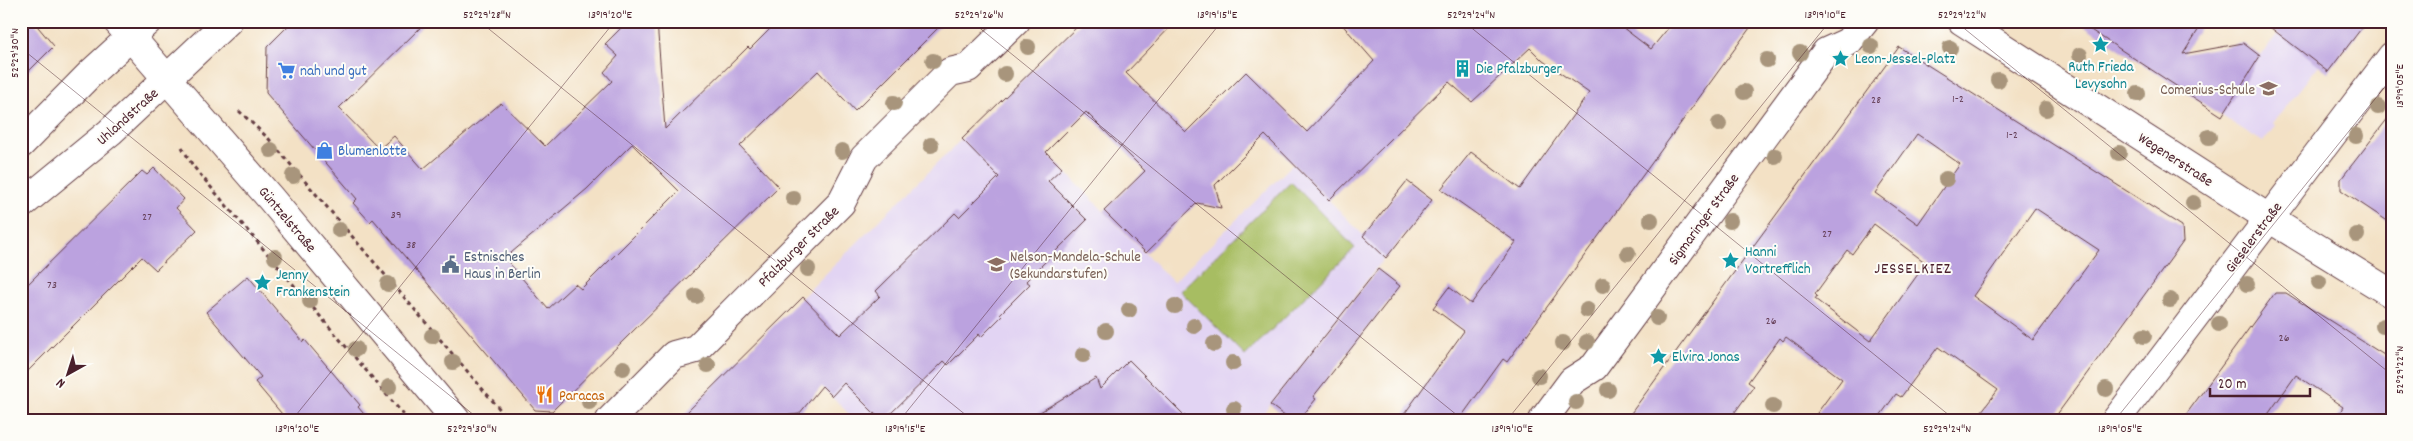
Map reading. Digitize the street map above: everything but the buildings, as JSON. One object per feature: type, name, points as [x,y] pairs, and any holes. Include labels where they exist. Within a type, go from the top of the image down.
[{"type":"street","name":"Uhlandstraße","points":[[21,205],[110,132],[228,21]]},
{"type":"street","name":"Pfalzburger Straße","points":[[610,420],[674,355],[696,349],[841,204],[864,158],[950,72],[968,68],[1016,21]]},
{"type":"street","name":"Sigmaringer Straße","points":[[1544,420],[1572,381],[1594,367],[1826,52],[1848,42],[1865,21]]},
{"type":"street","name":"Wegenerstraße","points":[[1962,21],[2267,217],[2392,294]]},
{"type":"street","name":"Güntzelstraße","points":[[132,26],[168,78],[456,420]]},
{"type":"street","points":[[21,144],[132,26]]},
{"type":"street","name":"Gieselerstraße","points":[[2116,420],[2267,217],[2392,56]]},
{"type":"path","points":[[235,106],[268,138],[509,420]]},
{"type":"path","points":[[181,144],[193,166],[408,420]]},
{"type":"shaded area","name":"Comenius-Schule","points":[[2288,21],[2367,21],[2328,72],[2319,65],[2273,123],[2275,126],[2263,142],[2222,116],[2260,56]]},
{"type":"shaded area","name":"Nelson-Mandela-Schule (Sekundarstufen)","points":[[998,103],[1173,282],[1293,164],[1385,257],[1258,420],[855,420],[767,332]]},
{"type":"green space","points":[[1291,182],[1355,248],[1245,356],[1180,291]]},
{"type":"place","name":"Ruth Frieda Levysohn","points":[[2101,45]]},
{"type":"place","name":"Leon-Jessel-Platz","points":[[1841,58]]},
{"type":"place","name":"Die Pfalzburger","points":[[1462,68]]},
{"type":"place","name":"nah und gut","points":[[286,70]]},
{"type":"place","name":"Comenius-Schule","points":[[2269,89]]},
{"type":"place","name":"Blumenlotte","points":[[324,150]]},
{"type":"place","name":"Hanni Vortrefflich","points":[[1731,260]]},
{"type":"place","name":"Estnisches Haus in Berlin","points":[[450,265]]},
{"type":"place","name":"Nelson-Mandela-Schule (Sekundarstufen)","points":[[996,265]]},
{"type":"place","name":"Jenny Frankenstein","points":[[262,283]]},
{"type":"place","name":"Elvira Jonas","points":[[1658,356]]},
{"type":"place","name":"Paracas","points":[[545,395]]},
{"type":"district","name":"JESSELKIEZ","points":[[1913,267]]}]
